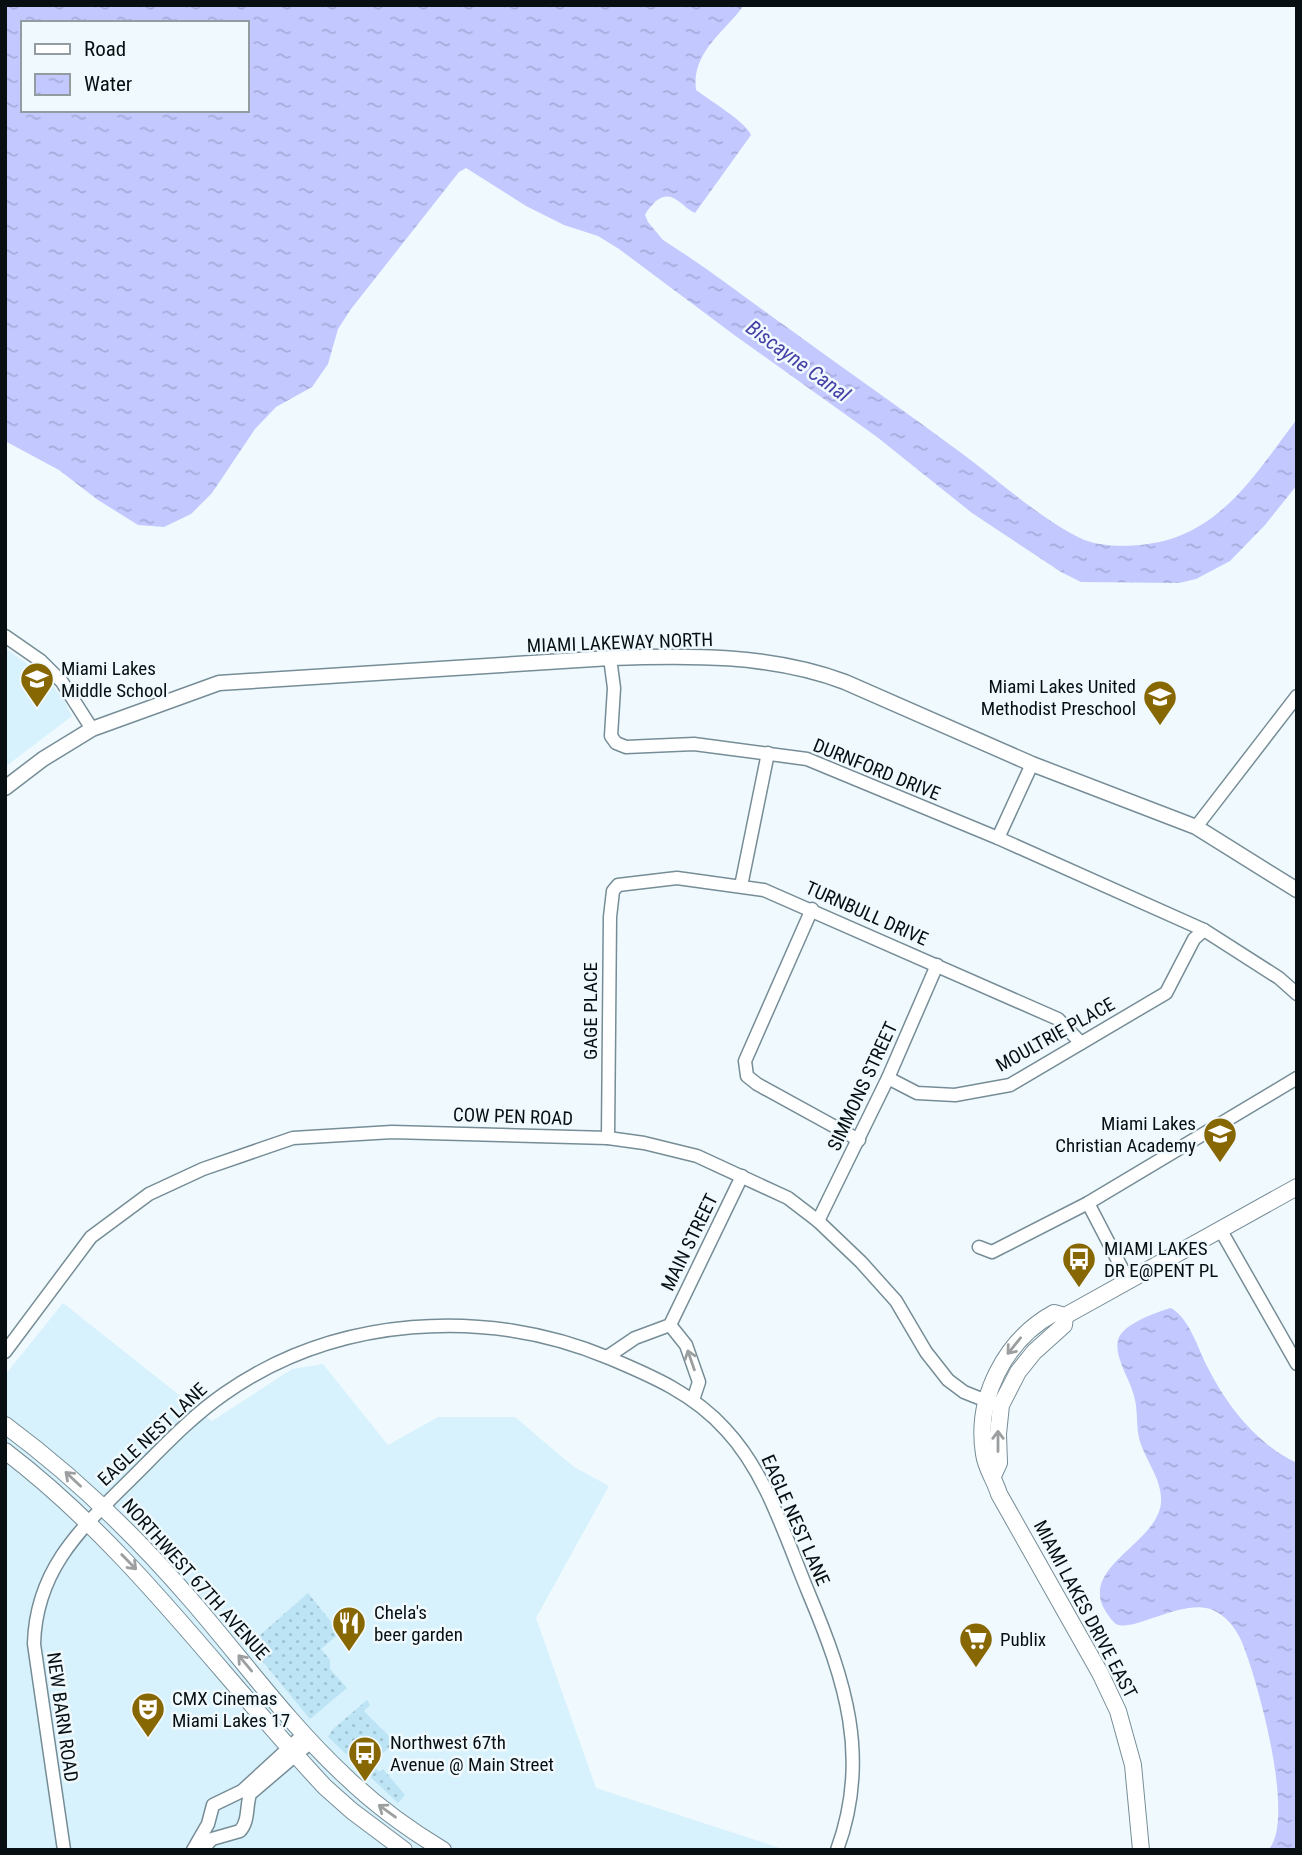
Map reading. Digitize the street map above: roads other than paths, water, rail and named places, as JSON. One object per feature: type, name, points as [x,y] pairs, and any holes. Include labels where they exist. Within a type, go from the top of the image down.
[{"type":"main road","name":"MIAMI LAKES DRIVE EAST","points":[[1141,1850],[1133,1765],[1118,1711],[1100,1672],[999,1494],[993,1476],[999,1463],[994,1404],[1002,1362],[1018,1340],[1054,1313],[1065,1316],[1297,1186]]},
{"type":"main road","name":"NORTHWEST 67TH AVENUE","points":[[5,1425],[64,1471],[141,1545],[191,1599],[307,1738],[367,1796],[443,1850]]},
{"type":"main road","name":"NORTHWEST 67TH AVENUE","points":[[5,1451],[89,1521],[169,1606],[293,1751],[352,1811],[404,1850]]},
{"type":"street","points":[[5,635],[41,661],[62,682],[92,729]]},
{"type":"street","name":"MIAMI LAKEWAY NORTH","points":[[5,788],[43,759],[92,729],[219,683],[610,658],[673,655],[727,658],[816,671],[1032,764],[1196,827],[1297,890]]},
{"type":"street","name":"DURNFORD DRIVE","points":[[610,658],[614,688],[611,736],[616,743],[626,747],[694,744],[807,759],[998,838],[1204,930],[1279,978],[1297,994]]},
{"type":"street","points":[[1196,827],[1297,696]]},
{"type":"street","points":[[741,886],[768,753]]},
{"type":"street","points":[[998,838],[1032,764]]},
{"type":"street","name":"TURNBULL DRIVE","points":[[618,885],[677,878],[764,890],[1058,1018],[1081,1043]]},
{"type":"street","name":"GAGE PLACE","points":[[608,1138],[610,916],[613,891],[618,885]]},
{"type":"street","points":[[812,909],[745,1061],[747,1076],[859,1140]]},
{"type":"street","name":"MOULTRIE PLACE","points":[[888,1078],[917,1093],[955,1095],[1010,1085],[1166,993],[1194,939],[1204,930]]},
{"type":"street","name":"SIMMONS STREET","points":[[818,1222],[888,1078],[937,965]]},
{"type":"street","points":[[979,1247],[992,1252],[1088,1203],[1297,1078]]},
{"type":"street","name":"COW PEN ROAD","points":[[5,1353],[91,1237],[149,1194],[203,1168],[293,1138],[392,1132],[608,1138],[644,1143],[697,1157],[789,1198],[861,1262],[896,1301],[926,1352],[948,1380],[964,1392],[994,1404]]},
{"type":"street","name":"MAIN STREET","points":[[670,1325],[742,1176]]},
{"type":"street","points":[[1088,1203],[1128,1280]]},
{"type":"street","points":[[1220,1229],[1297,1364]]},
{"type":"street","name":"EAGLE NEST LANE","points":[[89,1521],[187,1423],[224,1394],[291,1356],[329,1343],[378,1331],[460,1325],[538,1334],[607,1357],[654,1377],[693,1400],[713,1416],[736,1441],[768,1497],[824,1629],[844,1687],[852,1737],[852,1785],[837,1850]]},
{"type":"street","points":[[607,1357],[635,1338],[670,1325],[686,1345],[699,1382],[693,1400]]},
{"type":"street","name":"NEW BARN ROAD","points":[[64,1850],[35,1662],[34,1634],[39,1604],[52,1569],[89,1521]]},
{"type":"street","points":[[202,1850],[212,1839],[240,1831],[246,1820],[246,1806],[250,1794],[307,1738]]},
{"type":"street","points":[[193,1850],[217,1801],[242,1791],[293,1751]]},
{"type":"water","name":"Biscayne Canal","points":[[5,5],[744,5],[704,54],[696,77],[696,90],[735,118],[751,135],[695,213],[677,200],[667,197],[656,201],[650,208],[645,215],[663,240],[920,423],[1036,511],[1087,541],[1140,545],[1174,538],[1196,528],[1216,514],[1251,480],[1297,419],[1297,485],[1265,525],[1230,561],[1196,579],[1179,583],[1081,582],[1061,572],[972,513],[877,437],[619,249],[598,236],[564,225],[526,206],[466,168],[459,172],[351,309],[338,329],[328,364],[312,387],[276,407],[255,429],[212,493],[191,514],[164,527],[138,525],[98,500],[59,470],[5,441]]},
{"type":"water","points":[[1171,1308],[1188,1327],[1208,1368],[1234,1410],[1269,1446],[1297,1463],[1297,1850],[1268,1850],[1276,1834],[1278,1810],[1271,1748],[1248,1658],[1233,1626],[1218,1612],[1201,1607],[1174,1611],[1134,1624],[1116,1624],[1106,1612],[1100,1595],[1102,1581],[1111,1567],[1150,1527],[1159,1513],[1161,1497],[1158,1482],[1139,1438],[1135,1401],[1118,1354],[1118,1340],[1133,1324]]},
{"type":"place","name":"Miami Lakes Middle School","points":[[37,709]]},
{"type":"place","name":"Miami Lakes United Methodist Preschool","points":[[1160,727]]},
{"type":"place","name":"Miami Lakes Christian Academy","points":[[1220,1164]]},
{"type":"place","name":"MIAMI LAKES DR E@PENT PL","points":[[1079,1289]]},
{"type":"place","name":"Chela's beer garden","points":[[349,1653]]},
{"type":"place","name":"Publix","points":[[976,1669]]},
{"type":"place","name":"CMX Cinemas Miami Lakes 17","points":[[148,1739]]},
{"type":"place","name":"Northwest 67th Avenue @ Main Street","points":[[365,1783]]}]
